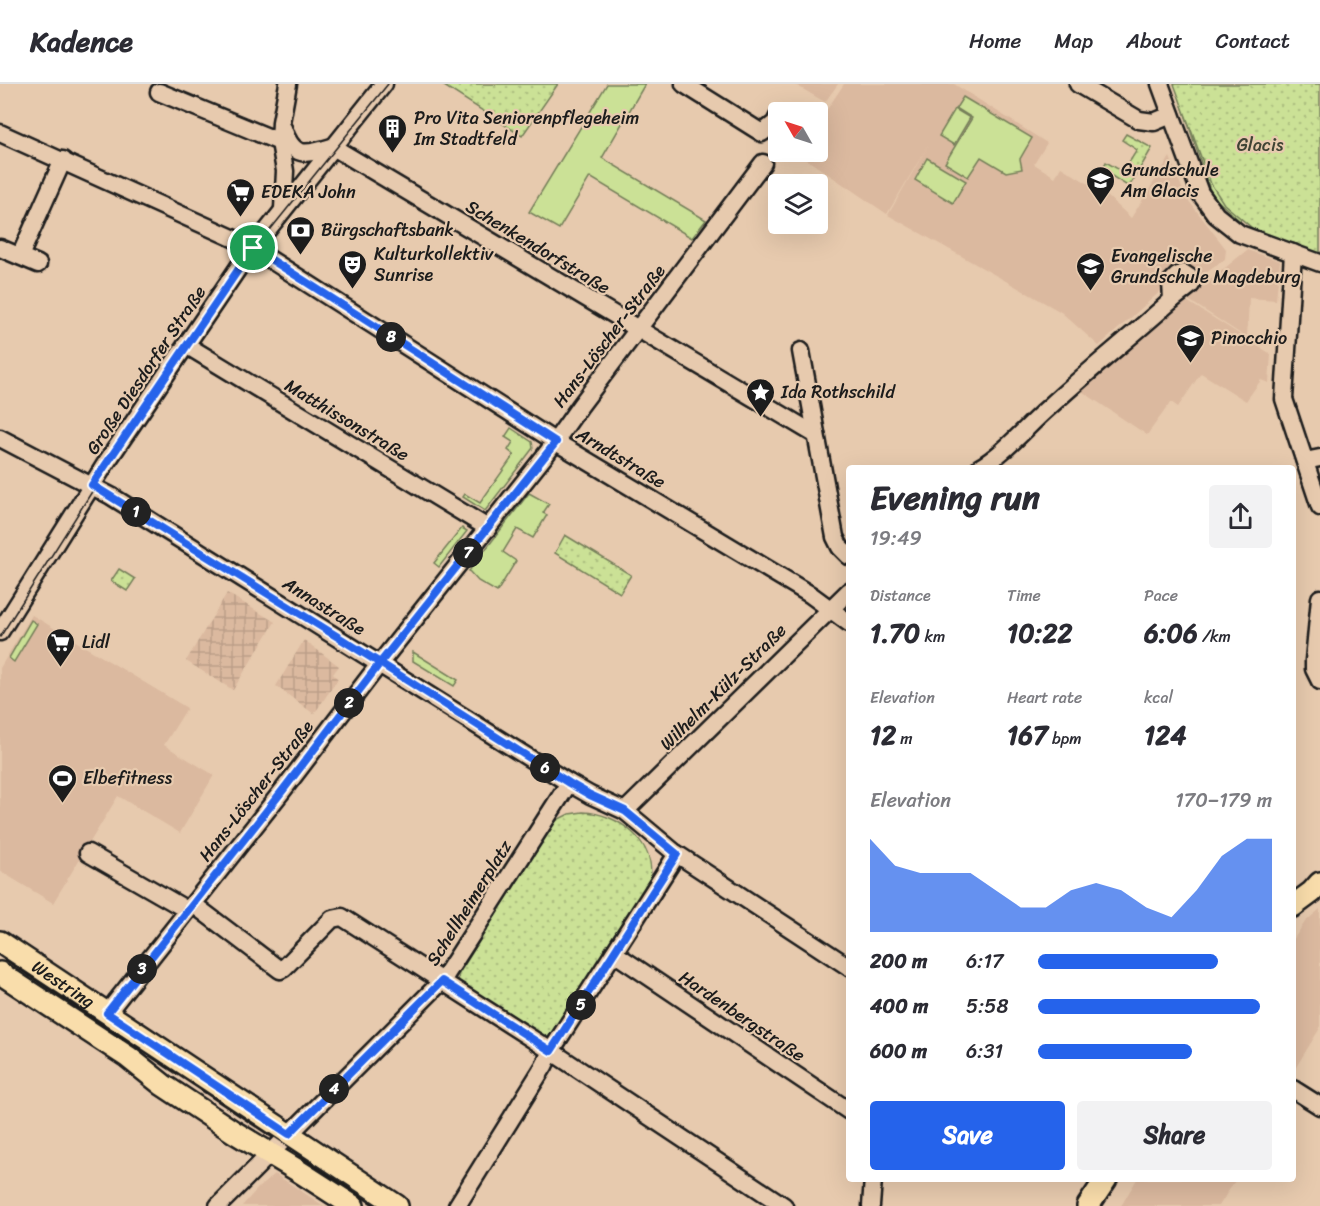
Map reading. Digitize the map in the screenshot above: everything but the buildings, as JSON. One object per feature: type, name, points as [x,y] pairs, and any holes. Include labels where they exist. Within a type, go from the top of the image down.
[{"type":"main road","points":[[1296,904],[1320,883]]},
{"type":"main road","name":"Westring","points":[[0,942],[397,1206]]},
{"type":"main road","name":"Westring","points":[[0,973],[128,1057],[186,1100],[353,1206]]},
{"type":"main road","points":[[1088,1206],[1104,1182]]},
{"type":"street","points":[[283,209],[285,171],[280,142],[288,84]]},
{"type":"street","name":"Große Diesdorfer Straße","points":[[0,632],[92,485],[253,248],[384,84]]},
{"type":"street","points":[[684,84],[762,133],[768,128]]},
{"type":"street","points":[[1078,84],[1139,120],[1154,122],[1171,115]]},
{"type":"street","points":[[1160,84],[1200,193],[1216,215],[1239,234],[1320,263]]},
{"type":"street","points":[[159,92],[280,142]]},
{"type":"street","points":[[281,122],[286,137],[301,152],[310,155],[333,147]]},
{"type":"street","name":"Arndtstraße","points":[[0,133],[253,248],[556,442],[804,590],[846,621]]},
{"type":"street","name":"Schenkendorfstraße","points":[[333,147],[816,435]]},
{"type":"street","points":[[20,256],[63,160]]},
{"type":"street","name":"Hans-Löscher-Straße","points":[[107,1013],[556,442],[763,163]]},
{"type":"street","points":[[0,248],[38,264]]},
{"type":"street","points":[[1293,254],[1284,396],[1313,460],[1320,507]]},
{"type":"street","points":[[984,465],[1102,358],[1172,300]]},
{"type":"street","name":"Matthissonstraße","points":[[186,345],[488,528]]},
{"type":"street","points":[[801,351],[835,537],[846,553]]},
{"type":"street","name":"Annastraße","points":[[0,438],[92,485],[569,783],[625,811],[677,854],[846,965]]},
{"type":"street","name":"Wilhelm-Külz-Straße","points":[[625,811],[846,594]]},
{"type":"street","points":[[1320,598],[1314,660],[1314,669],[1320,681]]},
{"type":"street","name":"Schellheimerplatz","points":[[569,783],[442,981],[784,1206]]},
{"type":"street","points":[[88,853],[190,907],[278,970],[283,969],[332,919],[340,917],[442,981],[218,1206]]},
{"type":"street","points":[[457,1206],[551,1051],[677,854]]},
{"type":"street","name":"Hardenbergstraße","points":[[614,953],[846,1109]]},
{"type":"street","points":[[1296,1091],[1320,1106]]},
{"type":"street","points":[[871,1206],[873,1182]]},
{"type":"shaded area","points":[[794,84],[838,84],[825,102]]},
{"type":"shaded area","points":[[844,84],[954,84],[1047,143],[1034,164],[1055,177],[1061,167],[1105,194],[1131,218],[1170,157],[1185,196],[1226,249],[1225,259],[1202,276],[1190,265],[1179,262],[1164,275],[1164,288],[1099,346],[1061,312],[888,215],[929,144],[887,214],[810,162],[828,162],[828,108]]},
{"type":"shaded area","points":[[1247,250],[1280,261],[1276,300],[1249,298],[1247,338],[1187,299]]},
{"type":"shaded area","name":"Pinocchio","points":[[1185,300],[1271,354],[1269,383],[1261,380],[1246,401],[1201,373],[1178,407],[1171,402],[1147,435],[1080,390]]},
{"type":"shaded area","points":[[227,593],[275,622],[233,690],[186,661]]},
{"type":"shaded area","points":[[32,615],[187,708],[164,745],[214,775],[180,833],[118,796],[53,903],[0,871],[0,668]]},
{"type":"shaded area","points":[[304,640],[339,666],[333,674],[338,679],[314,714],[276,686]]},
{"type":"shaded area","points":[[1320,909],[1320,1028],[1296,1067],[1296,936],[1305,922]]},
{"type":"shaded area","points":[[275,1174],[324,1206],[242,1206]]},
{"type":"shaded area","points":[[1135,1182],[1234,1182],[1219,1206],[1121,1206]]},
{"type":"green space","points":[[441,84],[558,84],[522,136]]},
{"type":"green space","points":[[607,84],[645,84],[602,158],[706,220],[692,238],[590,177],[559,229],[529,212]]},
{"type":"green space","name":"Glacis","points":[[1174,84],[1320,84],[1320,256],[1258,233],[1224,204],[1211,184]]},
{"type":"green space","points":[[963,97],[1032,138],[1020,159],[1022,169],[1006,172],[981,157],[968,177],[945,163],[972,118],[956,108]]},
{"type":"green space","points":[[1182,105],[1242,215],[1240,221],[1217,200],[1210,190]]},
{"type":"green space","points":[[955,109],[970,118],[954,145],[939,136]]},
{"type":"green space","points":[[1126,134],[1152,148],[1129,187],[1102,170],[1106,162],[1123,172],[1137,150],[1122,140]]},
{"type":"green space","points":[[927,158],[966,181],[953,203],[915,180]]},
{"type":"green space","points":[[511,428],[532,442],[533,448],[485,511],[463,497],[465,494],[480,503],[514,455],[508,450],[513,442],[505,437]]},
{"type":"green space","points":[[529,493],[549,504],[543,513],[547,515],[533,538],[517,529],[503,552],[516,561],[497,592],[478,581],[469,571]]},
{"type":"green space","points":[[462,528],[467,531],[439,567],[434,563]]},
{"type":"green space","points":[[565,535],[631,575],[620,593],[555,553]]},
{"type":"green space","points":[[119,569],[135,579],[127,591],[111,581]]},
{"type":"green space","points":[[31,620],[37,624],[14,662],[9,658]]},
{"type":"green space","points":[[413,652],[458,680],[454,686],[413,661]]},
{"type":"green space","points":[[583,812],[609,818],[632,832],[641,842],[647,854],[651,867],[650,881],[553,1035],[545,1039],[459,983],[458,975],[555,821],[569,814]]},
{"type":"tram line","points":[[0,637],[136,422],[253,251],[388,84]]},
{"type":"tram line","points":[[0,955],[379,1206]]},
{"type":"place","name":"Pro Vita Seniorenpflegeheim Im Stadtfeld","points":[[393,154]]},
{"type":"place","name":"Grundschule Am Glacis","points":[[1100,206]]},
{"type":"place","name":"EDEKA John","points":[[240,218]]},
{"type":"place","name":"Bürgschaftsbank","points":[[300,256]]},
{"type":"place","name":"Kulturkollektiv Sunrise","points":[[353,290]]},
{"type":"place","name":"Evangelische Grundschule Magdeburg","points":[[1090,292]]},
{"type":"place","name":"Pinocchio","points":[[1190,364]]},
{"type":"place","name":"Ida Rothschild","points":[[760,418]]},
{"type":"place","name":"Lidl","points":[[61,668]]},
{"type":"place","name":"Elbefitness","points":[[62,804]]},
{"type":"route","points":[[253,248],[92,485],[380,663],[107,1013],[289,1134],[442,981],[551,1051],[677,854],[625,811],[569,783],[380,663],[556,442],[253,248]]}]
